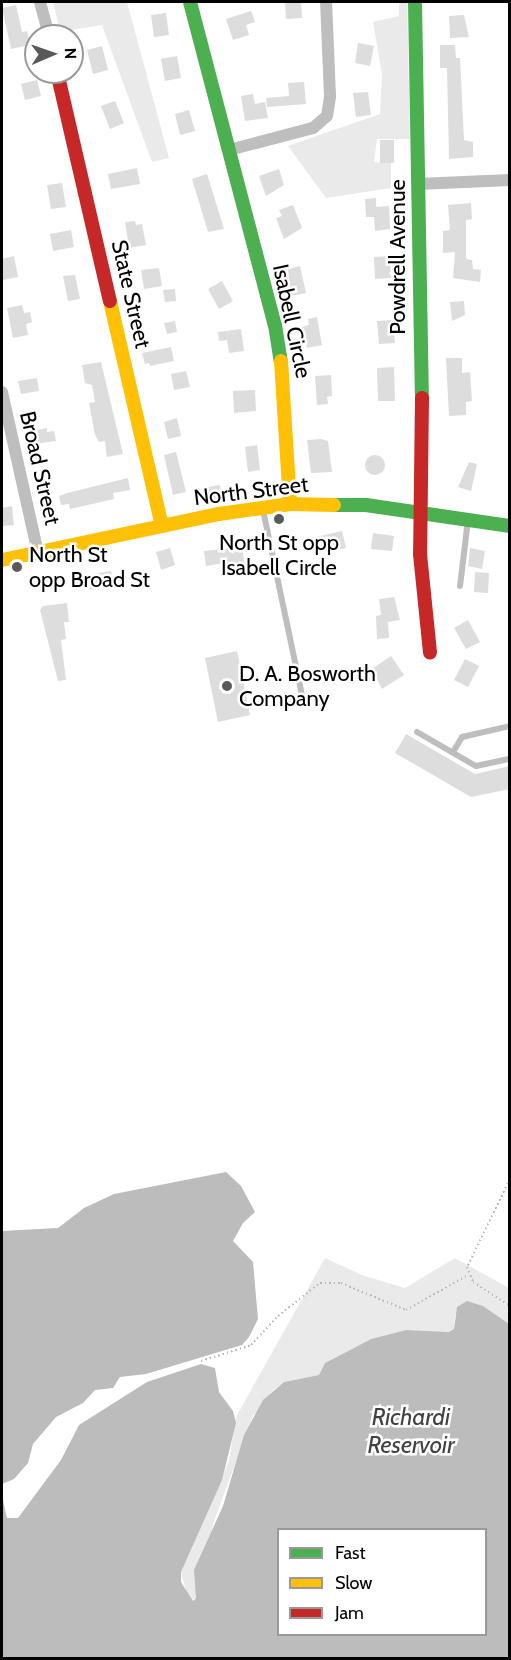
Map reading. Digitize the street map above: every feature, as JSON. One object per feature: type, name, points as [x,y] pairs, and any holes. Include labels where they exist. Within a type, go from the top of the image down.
[{"type":"street","points":[[40,2],[46,24]]},
{"type":"street","name":"Isabell Circle","points":[[190,2],[280,351],[290,504]]},
{"type":"street","points":[[229,150],[314,128],[327,116],[330,96],[327,2]]},
{"type":"street","name":"Powdrell Avenue","points":[[416,2],[423,513],[420,554],[430,652]]},
{"type":"street","name":"State Street","points":[[60,84],[162,526]]},
{"type":"street","points":[[418,184],[510,180]]},
{"type":"street","name":"Broad Street","points":[[2,393],[38,553]]},
{"type":"street","name":"North Street","points":[[2,560],[162,526],[290,504],[350,504],[510,526]]},
{"type":"lane","points":[[262,507],[303,700]]},
{"type":"lane","points":[[460,586],[468,520]]},
{"type":"lane","points":[[453,752],[462,737],[510,726]]},
{"type":"lane","points":[[417,732],[476,766],[510,759]]},
{"type":"path","points":[[468,1275],[468,1262],[510,1179]]},
{"type":"path","points":[[468,1275],[510,1306]]},
{"type":"path","points":[[201,1361],[251,1345],[278,1316],[320,1283],[341,1282],[406,1310],[468,1275]]},
{"type":"shaded area","points":[[53,2],[127,2],[169,158],[152,162],[102,25],[84,28],[84,24],[58,24]]},
{"type":"shaded area","points":[[399,2],[407,2],[410,139],[377,139],[374,162],[391,163],[391,188],[326,198],[288,146],[380,114],[382,75],[373,22],[399,16]]},
{"type":"shaded area","points":[[325,1258],[362,1275],[405,1288],[455,1258],[509,1288],[509,1324],[502,1320],[455,1315],[454,1329],[449,1332],[406,1330],[371,1339],[332,1359],[319,1375],[284,1382],[272,1391],[253,1416],[214,1521],[196,1598],[189,1601],[181,1572],[229,1461],[236,1417]]},
{"type":"water","points":[[226,1172],[241,1186],[255,1212],[243,1223],[233,1241],[253,1262],[258,1319],[249,1337],[242,1345],[146,1374],[120,1377],[113,1388],[95,1390],[83,1403],[56,1417],[33,1444],[28,1463],[14,1479],[2,1484],[2,1231],[58,1228],[84,1208],[114,1194]]},
{"type":"water","name":"Richardi Reservoir","points":[[467,1301],[483,1306],[509,1324],[509,1658],[2,1658],[2,1496],[7,1518],[18,1518],[61,1460],[79,1425],[147,1382],[201,1364],[215,1368],[219,1392],[233,1411],[236,1423],[222,1480],[181,1572],[181,1582],[193,1601],[196,1598],[194,1570],[223,1506],[244,1435],[263,1400],[284,1382],[319,1375],[325,1363],[371,1339],[406,1330],[449,1332],[454,1329],[457,1307]]},
{"type":"building","points":[[285,2],[301,2],[302,18],[286,19]]},
{"type":"building","points":[[16,5],[22,32],[24,32],[24,46],[11,49],[2,8]]},
{"type":"building","points":[[251,11],[255,22],[246,25],[249,35],[233,40],[226,19]]},
{"type":"building","points":[[166,13],[169,35],[154,37],[151,15]]},
{"type":"building","points":[[464,15],[469,37],[450,38],[449,16]]},
{"type":"building","points":[[358,43],[374,46],[370,66],[355,63]]},
{"type":"building","points":[[440,45],[455,45],[456,58],[460,58],[464,140],[473,142],[473,157],[449,159],[447,68],[440,68]]},
{"type":"building","points":[[102,46],[108,70],[93,74],[87,50]]},
{"type":"building","points":[[177,56],[181,78],[165,81],[161,59]]},
{"type":"building","points":[[304,82],[306,104],[267,107],[266,98],[289,96],[288,83]]},
{"type":"building","points":[[21,84],[38,84],[41,96],[25,100]]},
{"type":"building","points":[[368,92],[371,115],[356,117],[353,93]]},
{"type":"building","points":[[253,94],[255,104],[265,102],[268,118],[245,121],[241,96]]},
{"type":"building","points":[[115,101],[124,123],[110,129],[101,106]]},
{"type":"building","points":[[189,110],[195,131],[180,135],[175,114]]},
{"type":"building","points":[[380,140],[394,140],[394,163],[380,163]]},
{"type":"building","points":[[137,168],[140,184],[111,189],[108,174]]},
{"type":"building","points":[[279,169],[284,185],[266,196],[259,176]]},
{"type":"building","points":[[207,174],[224,229],[208,232],[192,179]]},
{"type":"building","points":[[62,183],[66,207],[51,209],[47,185]]},
{"type":"building","points":[[376,198],[376,207],[389,206],[390,229],[375,231],[374,217],[366,217],[365,199]]},
{"type":"building","points":[[471,203],[472,219],[466,220],[466,259],[472,260],[473,269],[481,270],[480,282],[453,278],[455,252],[443,253],[443,231],[450,230],[448,205]]},
{"type":"building","points":[[293,205],[302,228],[284,239],[276,218],[282,216],[279,210]]},
{"type":"building","points":[[135,221],[136,225],[142,224],[146,245],[129,248],[125,222]]},
{"type":"building","points":[[71,230],[74,247],[53,251],[50,234]]},
{"type":"building","points":[[14,256],[18,277],[3,280],[2,259]]},
{"type":"building","points":[[390,256],[391,278],[375,279],[374,257]]},
{"type":"building","points":[[300,266],[306,293],[290,296],[288,269]]},
{"type":"building","points":[[159,268],[162,286],[144,289],[141,270]]},
{"type":"building","points":[[75,275],[80,299],[68,301],[63,276]]},
{"type":"building","points":[[222,281],[233,301],[219,309],[208,289]]},
{"type":"building","points":[[175,289],[176,301],[165,302],[163,290]]},
{"type":"building","points":[[464,301],[465,315],[452,321],[450,302]]},
{"type":"building","points":[[22,305],[24,313],[30,312],[32,322],[26,324],[28,335],[13,338],[7,308]]},
{"type":"building","points":[[317,317],[322,345],[307,348],[302,327],[309,325],[308,319]]},
{"type":"building","points":[[393,320],[395,343],[379,344],[377,321]]},
{"type":"building","points":[[175,321],[177,332],[167,334],[164,323]]},
{"type":"building","points":[[241,329],[244,351],[229,353],[227,340],[219,341],[218,332]]},
{"type":"building","points":[[171,347],[174,361],[150,366],[149,363],[145,364],[142,353]]},
{"type":"building","points":[[446,358],[462,358],[462,373],[470,372],[472,401],[466,402],[466,415],[449,416]]},
{"type":"building","points":[[101,362],[123,454],[107,457],[105,441],[99,442],[95,435],[89,403],[95,402],[92,385],[85,383],[82,365]]},
{"type":"building","points":[[394,367],[395,401],[378,401],[377,368]]},
{"type":"building","points":[[186,371],[190,387],[174,390],[171,374]]},
{"type":"building","points":[[331,375],[332,396],[327,397],[328,404],[317,405],[315,376]]},
{"type":"building","points":[[37,378],[39,391],[21,394],[18,381]]},
{"type":"building","points":[[255,390],[256,411],[234,413],[233,391]]},
{"type":"building","points":[[177,418],[181,436],[168,439],[164,422]]},
{"type":"building","points":[[47,428],[47,432],[54,431],[56,441],[34,444],[32,431]]},
{"type":"building","points":[[307,440],[328,441],[332,472],[311,473]]},
{"type":"building","points":[[257,445],[260,470],[248,472],[245,447]]},
{"type":"building","points":[[176,452],[186,492],[173,495],[164,455]]},
{"type":"building","points":[[375,455],[382,458],[385,465],[382,472],[375,475],[368,472],[365,465],[368,458]]},
{"type":"building","points":[[469,462],[477,464],[471,491],[458,487]]},
{"type":"building","points":[[128,478],[130,490],[113,493],[114,499],[70,509],[69,504],[61,505],[59,496]]},
{"type":"building","points":[[220,485],[222,498],[210,500],[208,487]]},
{"type":"building","points":[[12,506],[14,525],[2,526],[2,508]]},
{"type":"building","points":[[342,531],[346,548],[320,553],[316,537]]},
{"type":"building","points":[[373,533],[394,536],[392,551],[371,549]]},
{"type":"building","points":[[242,547],[246,573],[233,576],[231,567],[226,568],[225,563],[206,566],[204,551]]},
{"type":"building","points":[[170,548],[175,565],[161,570],[156,552]]},
{"type":"building","points":[[470,548],[485,551],[482,569],[468,566]]},
{"type":"building","points":[[111,571],[114,586],[90,590],[87,575]]},
{"type":"building","points":[[475,572],[489,573],[488,593],[474,592]]},
{"type":"building","points":[[394,597],[400,620],[388,622],[389,638],[377,639],[376,616],[381,615],[379,599]]},
{"type":"building","points":[[67,603],[69,622],[64,622],[66,639],[61,640],[66,680],[58,681],[40,610],[43,606]]},
{"type":"building","points":[[468,620],[480,642],[466,649],[454,628]]},
{"type":"building","name":"D. A. Bosworth Company","points":[[237,651],[250,715],[218,722],[205,658]]},
{"type":"building","points":[[391,656],[404,675],[382,689],[372,669]]},
{"type":"building","points":[[465,659],[479,666],[468,687],[454,680]]},
{"type":"building","points":[[406,734],[475,774],[510,766],[510,789],[471,797],[395,753]]},
{"type":"traffic: fast","points":[[190,2],[275,325],[281,361]]},
{"type":"traffic: fast","points":[[415,2],[422,398]]},
{"type":"traffic: fast","points":[[334,505],[366,505],[510,526]]},
{"type":"traffic: slow","points":[[110,301],[162,526]]},
{"type":"traffic: slow","points":[[281,361],[290,504]]},
{"type":"traffic: slow","points":[[2,560],[219,514],[290,504],[334,505]]},
{"type":"traffic: jam","points":[[60,84],[110,301]]},
{"type":"traffic: jam","points":[[422,398],[420,554],[430,652]]},
{"type":"place","name":"North St opp Isabell Circle","points":[[279,519]]},
{"type":"place","name":"North St opp Broad St","points":[[17,567]]},
{"type":"place","name":"D. A. Bosworth Company","points":[[227,686]]}]
